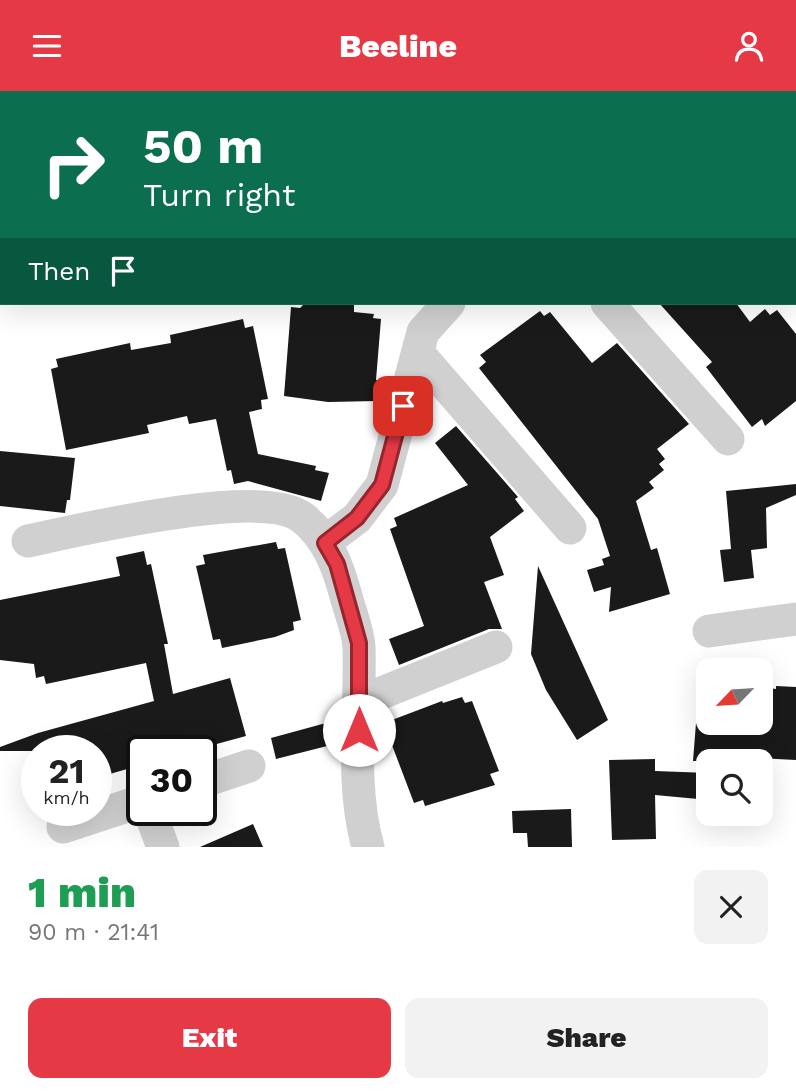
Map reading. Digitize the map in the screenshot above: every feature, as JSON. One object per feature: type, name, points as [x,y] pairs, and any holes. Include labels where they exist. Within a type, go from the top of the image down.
[{"type":"street","points":[[325,543],[357,518],[382,485],[423,332],[447,305]]},
{"type":"street","points":[[609,305],[729,439]]},
{"type":"street","points":[[418,353],[570,528]]},
{"type":"street","points":[[28,541],[140,517],[262,505],[302,516],[325,543],[337,564],[359,643],[359,813],[368,847]]},
{"type":"street","points":[[709,631],[796,619]]},
{"type":"street","points":[[359,702],[496,647]]},
{"type":"street","points":[[217,777],[250,766]]},
{"type":"street","points":[[63,827],[126,806]]},
{"type":"street","points":[[155,826],[163,847]]},
{"type":"building","points":[[303,305],[354,305],[354,312],[374,314],[373,318],[381,319],[376,380],[383,380],[377,401],[328,402],[284,396],[291,307],[300,308]]},
{"type":"building","points":[[661,305],[737,305],[750,322],[765,309],[770,315],[777,310],[796,334],[796,401],[765,426],[762,419],[752,427],[706,367],[712,362]]},
{"type":"building","points":[[540,311],[544,316],[550,312],[592,363],[617,343],[689,424],[657,449],[665,459],[659,464],[664,470],[649,482],[654,488],[636,501],[651,550],[657,548],[670,594],[609,612],[611,587],[594,592],[587,570],[604,565],[602,559],[610,556],[598,519],[479,368],[486,362],[480,355]]},
{"type":"building","points":[[243,319],[245,328],[253,326],[268,399],[261,400],[262,409],[249,412],[258,454],[316,466],[315,470],[329,473],[321,501],[248,481],[234,484],[231,470],[227,471],[216,419],[189,424],[187,416],[147,425],[149,433],[66,450],[51,369],[58,367],[56,359],[130,343],[131,350],[171,343],[170,335]]},
{"type":"building","points":[[456,426],[518,497],[515,499],[524,511],[490,537],[504,575],[484,582],[502,629],[489,629],[399,665],[389,639],[424,626],[390,529],[397,526],[394,518],[468,485],[435,443]]},
{"type":"building","points":[[0,451],[75,458],[70,500],[67,500],[65,513],[0,506]]},
{"type":"building","points":[[796,484],[796,495],[766,508],[767,548],[751,550],[754,578],[724,582],[720,550],[731,549],[726,491]]},
{"type":"building","points":[[276,542],[278,549],[285,548],[301,620],[293,622],[294,630],[275,637],[222,648],[220,639],[213,640],[196,566],[205,564],[203,555]]},
{"type":"building","points":[[144,551],[147,565],[151,564],[168,644],[164,644],[173,694],[230,678],[246,736],[217,744],[217,735],[126,735],[126,769],[112,773],[112,735],[33,735],[154,701],[146,663],[46,684],[44,676],[36,678],[34,664],[0,660],[0,600],[120,576],[116,557]]},
{"type":"building","points":[[538,566],[608,720],[577,740],[546,690],[531,654]]},
{"type":"building","points":[[776,686],[796,687],[796,760],[773,759],[773,749],[696,749],[696,761],[693,761],[696,723],[696,735],[774,735]]},
{"type":"building","points":[[462,697],[465,703],[472,701],[499,771],[490,774],[495,785],[425,806],[423,800],[414,803],[387,732],[395,729],[392,720],[442,701],[443,703]]},
{"type":"building","points":[[326,723],[331,745],[276,759],[271,738]]},
{"type":"building","points":[[21,739],[21,751],[0,751],[0,747]]},
{"type":"building","points":[[655,759],[655,771],[696,773],[696,799],[655,795],[656,839],[612,840],[609,760]]},
{"type":"building","points":[[571,809],[572,847],[528,847],[527,833],[513,833],[512,811]]},
{"type":"building","points":[[253,824],[263,847],[200,847]]},
{"type":"route","points":[[359,730],[359,643],[337,564],[325,543],[357,518],[382,485],[403,406]]}]
